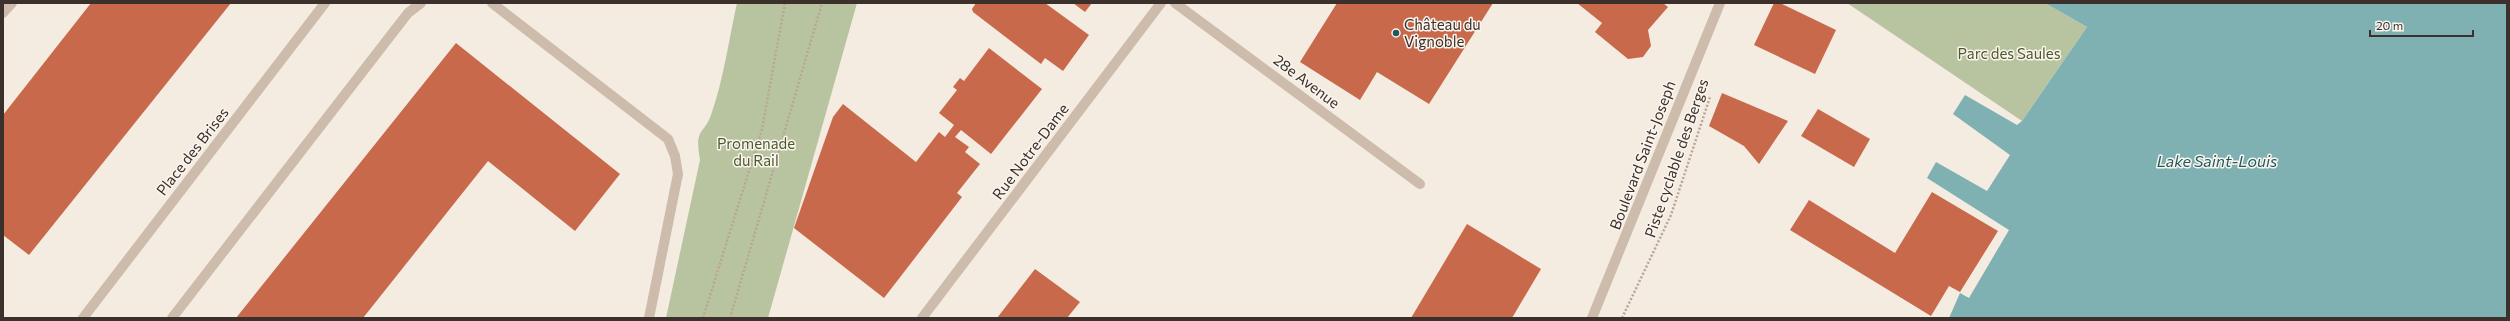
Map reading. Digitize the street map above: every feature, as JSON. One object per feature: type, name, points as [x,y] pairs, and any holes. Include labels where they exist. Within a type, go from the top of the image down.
[{"type":"street","points":[[3,13],[12,3]]},
{"type":"street","name":"Place des Brises","points":[[83,318],[325,3]]},
{"type":"street","points":[[172,318],[408,13],[421,3]]},
{"type":"street","points":[[492,3],[668,139],[675,156],[678,174],[649,318]]},
{"type":"street","name":"Rue Notre-Dame","points":[[922,318],[1161,3]]},
{"type":"street","name":"28e Avenue","points":[[1175,3],[1420,184]]},
{"type":"street","name":"Boulevard Saint-Joseph","points":[[1592,318],[1720,3]]},
{"type":"path","points":[[703,318],[762,129],[785,3]]},
{"type":"path","points":[[730,318],[822,3]]},
{"type":"path","name":"Piste cyclable des Berges","points":[[1622,318],[1671,215],[1711,91]]},
{"type":"green space","name":"Promenade du Rail","points":[[737,3],[857,3],[768,318],[666,318],[700,160],[698,149],[699,136],[709,120],[716,99]]},
{"type":"green space","name":"Parc des Saules","points":[[1847,3],[2045,3],[2087,27],[2022,121]]},
{"type":"water","name":"Lake Saint-Louis","points":[[2045,3],[2507,3],[2507,318],[1949,318],[1960,293],[1969,298],[2009,230],[1927,178],[1936,162],[1987,191],[2010,155],[1953,114],[1965,95],[2017,125],[2022,121],[2087,27]]},
{"type":"building","points":[[91,3],[231,3],[29,255],[3,235],[3,115]]},
{"type":"building","points":[[976,3],[1045,3],[1089,35],[1063,71],[1045,58],[1041,64],[973,12],[972,9]]},
{"type":"building","points":[[1073,3],[1092,3],[1085,12]]},
{"type":"building","name":"Château du Vignoble","points":[[1337,3],[1493,3],[1429,104],[1377,72],[1360,100],[1300,62]]},
{"type":"building","points":[[1577,3],[1663,3],[1668,7],[1648,30],[1651,46],[1643,57],[1628,59],[1595,32],[1602,23]]},
{"type":"building","points":[[1774,3],[1780,3],[1836,30],[1815,74],[1754,45]]},
{"type":"building","points":[[456,43],[620,174],[575,231],[488,161],[363,318],[236,318]]},
{"type":"building","points":[[989,48],[1042,89],[991,154],[961,130],[955,137],[969,147],[965,152],[980,164],[957,193],[962,197],[884,298],[794,228],[833,117],[843,104],[916,162],[939,132],[945,137],[954,125],[939,113],[957,90],[953,87],[960,78],[964,81]]},
{"type":"building","points":[[1722,93],[1788,121],[1759,164],[1744,146],[1709,126]]},
{"type":"building","points":[[1818,109],[1870,139],[1854,167],[1801,136]]},
{"type":"building","points":[[1932,192],[1998,231],[1960,292],[1949,286],[1931,316],[1790,230],[1809,200],[1895,253]]},
{"type":"building","points":[[1467,224],[1541,269],[1512,318],[1411,318]]},
{"type":"building","points":[[1035,269],[1080,302],[1067,318],[997,318]]},
{"type":"place","name":"Château du Vignoble","points":[[1396,33]]}]
